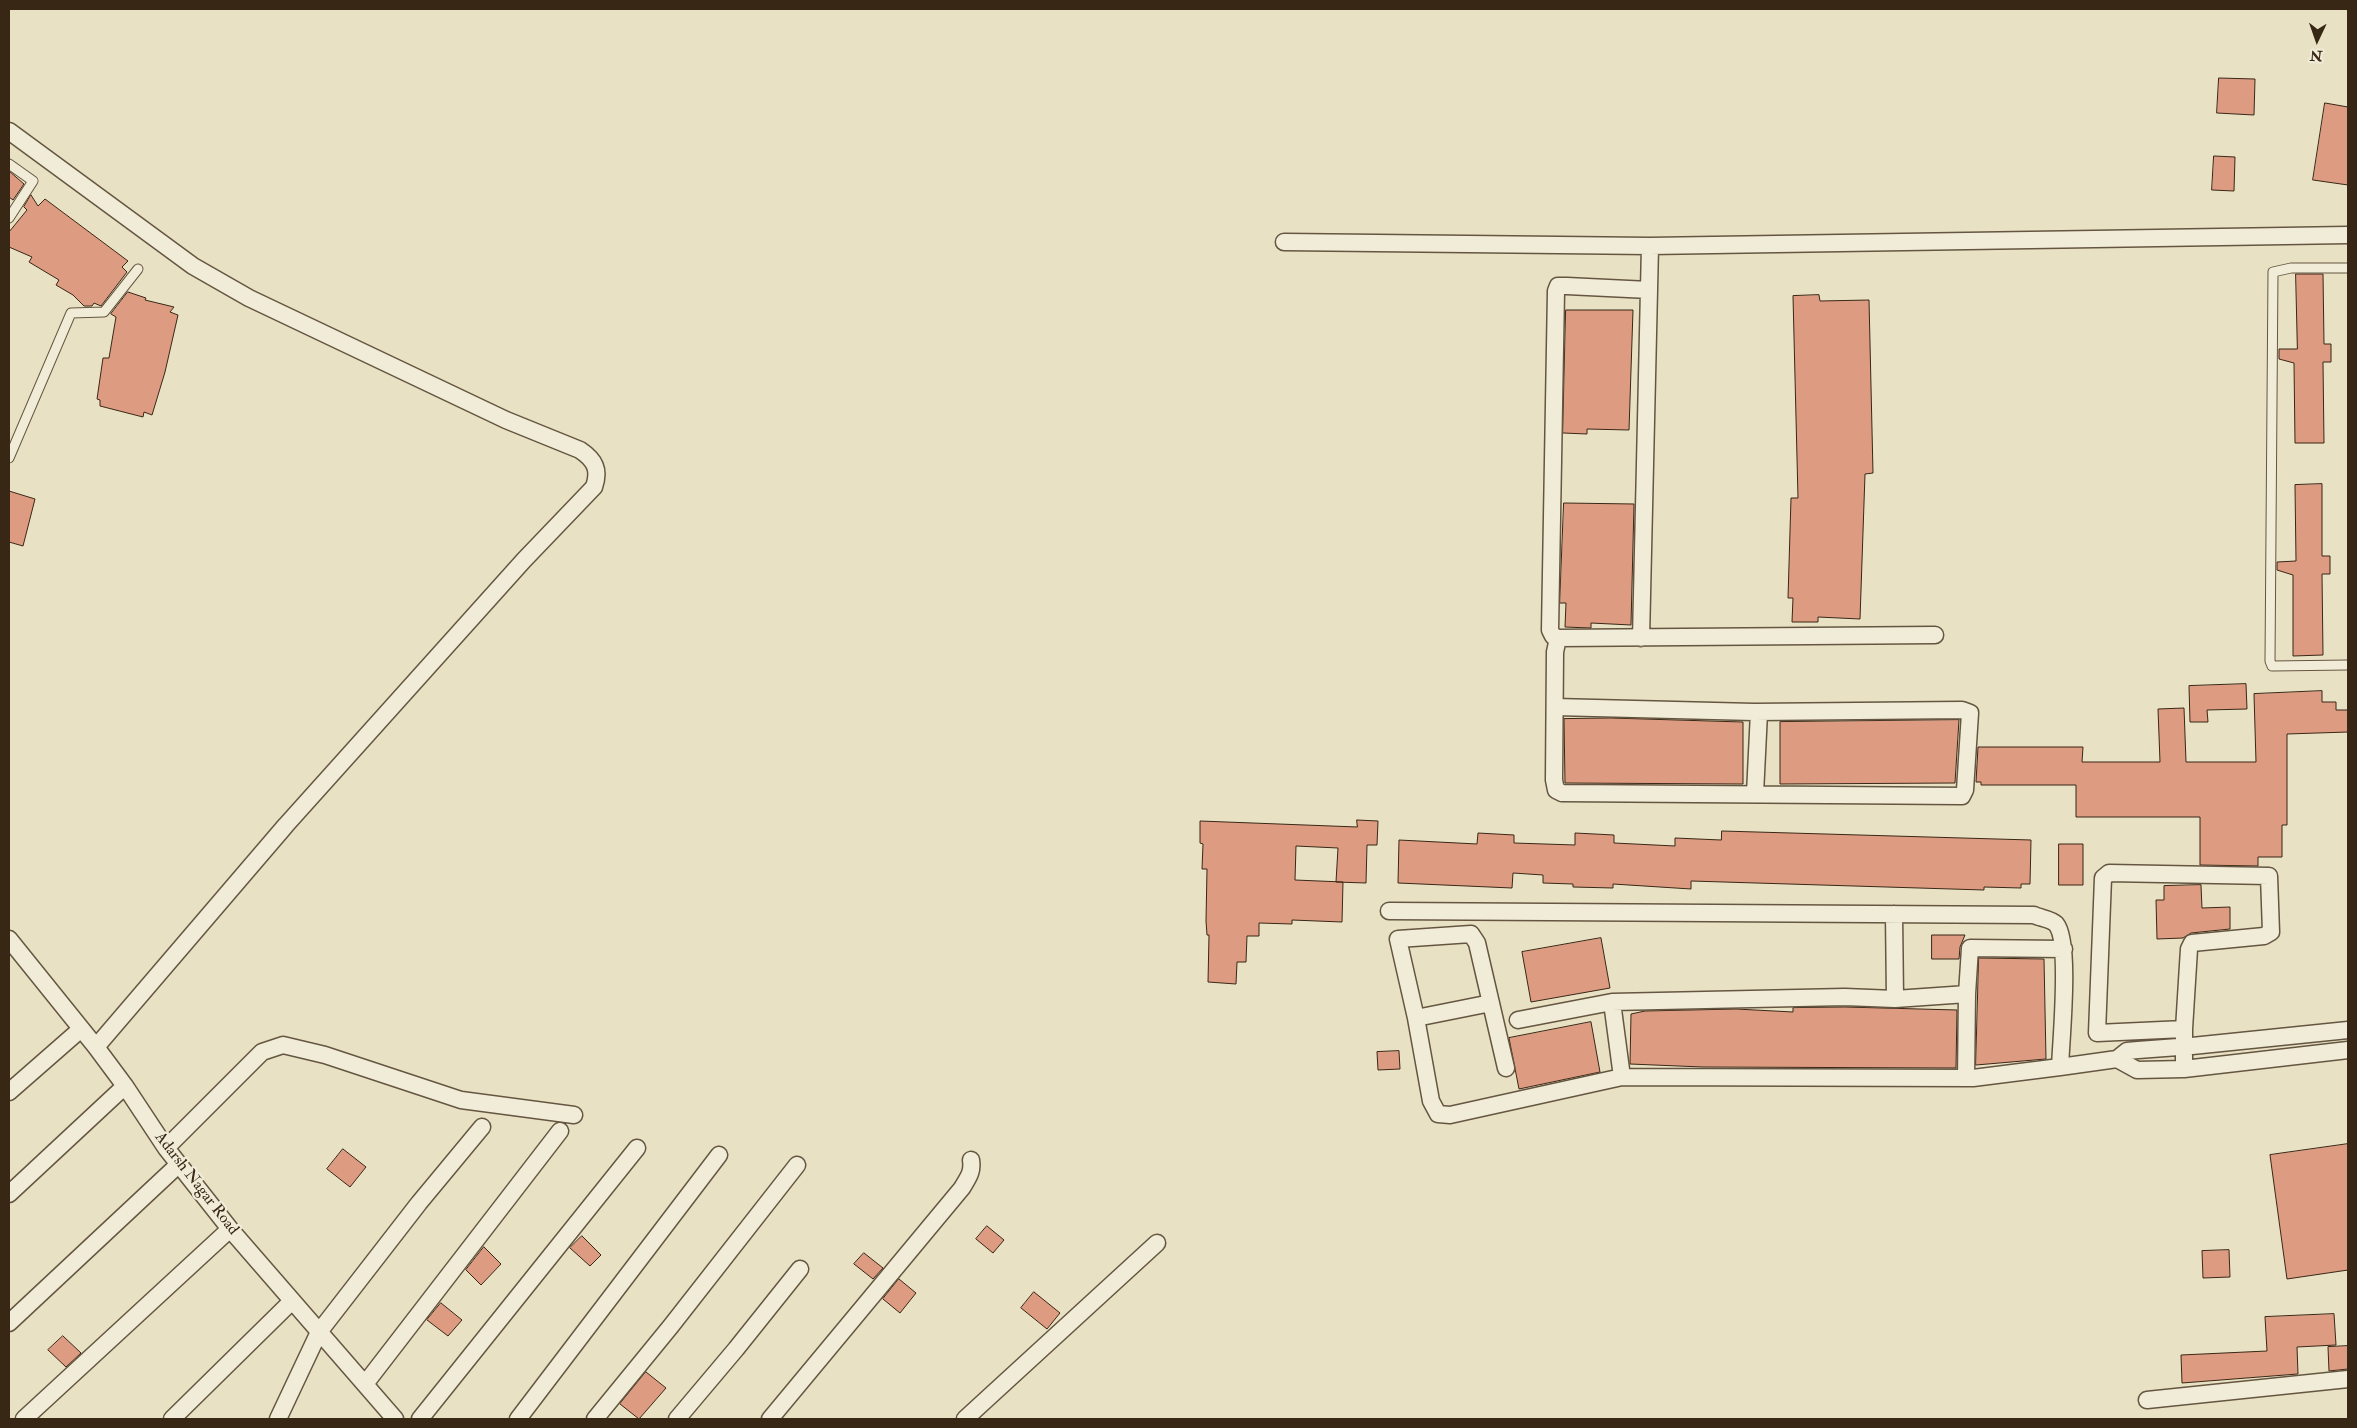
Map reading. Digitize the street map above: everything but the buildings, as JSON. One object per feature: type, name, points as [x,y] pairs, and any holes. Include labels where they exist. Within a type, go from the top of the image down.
[{"type":"street","points":[[9,131],[193,266],[249,298],[506,420],[580,450],[596,464],[598,476],[594,488],[524,560],[292,817],[96,1046]]},
{"type":"street","points":[[1284,242],[1650,246],[2348,236]]},
{"type":"street","points":[[1641,638],[1650,246]]},
{"type":"street","points":[[1649,290],[1558,286],[1556,291],[1550,630],[1553,636],[1558,638],[1641,638],[1935,635]]},
{"type":"street","points":[[1555,708],[1759,712],[1962,710],[1970,712],[1965,790],[1962,796],[1562,793],[1556,790],[1554,780],[1555,652],[1558,638]]},
{"type":"street","points":[[1755,794],[1759,712]]},
{"type":"street","points":[[2184,1029],[2097,1033],[2103,878],[2109,873],[2269,876],[2270,932],[2264,936],[2192,943],[2184,1029],[2184,1069]]},
{"type":"street","points":[[1389,912],[2034,915],[2055,923],[2062,934],[2064,949],[2060,1067]]},
{"type":"street","points":[[1470,912],[1472,934],[1477,943],[1506,1068]]},
{"type":"street","points":[[1894,914],[1895,999]]},
{"type":"street","points":[[1472,934],[1398,939],[1416,1018],[1431,1101],[1438,1114],[1450,1115],[1622,1077],[1966,1078],[2117,1059],[2127,1051],[2348,1030]]},
{"type":"street","name":"Adarsh Nagar Road","points":[[9,939],[96,1046],[178,1165],[230,1229],[395,1419]]},
{"type":"street","points":[[1966,1078],[1967,994],[1970,948],[2064,949]]},
{"type":"street","points":[[1518,1020],[1612,1002],[1845,997],[1895,999],[1967,994]]},
{"type":"street","points":[[1612,1002],[1622,1077]]},
{"type":"street","points":[[1416,1018],[1491,1003]]},
{"type":"street","points":[[9,1092],[82,1029]]},
{"type":"street","points":[[166,1148],[262,1052],[283,1044],[325,1055],[461,1100],[574,1115]]},
{"type":"street","points":[[2117,1059],[2137,1070],[2184,1069],[2348,1050]]},
{"type":"street","points":[[9,1194],[125,1086]]},
{"type":"street","points":[[278,1419],[319,1332],[419,1203],[482,1127]]},
{"type":"street","points":[[365,1384],[560,1131]]},
{"type":"street","points":[[420,1419],[637,1148]]},
{"type":"street","points":[[518,1419],[719,1155]]},
{"type":"street","points":[[770,1419],[962,1188],[970,1175],[971,1160]]},
{"type":"street","points":[[9,1322],[178,1165]]},
{"type":"street","points":[[595,1419],[671,1326],[797,1165]]},
{"type":"street","points":[[24,1419],[230,1229]]},
{"type":"street","points":[[965,1419],[1157,1243]]},
{"type":"street","points":[[677,1419],[800,1269]]},
{"type":"street","points":[[172,1419],[292,1301]]},
{"type":"street","points":[[2147,1400],[2348,1380]]},
{"type":"lane","points":[[9,164],[33,181],[9,218]]},
{"type":"lane","points":[[9,458],[71,313],[104,312],[138,268]]},
{"type":"lane","points":[[2348,268],[2291,268],[2273,272],[2270,661],[2272,666],[2348,665]]}]
